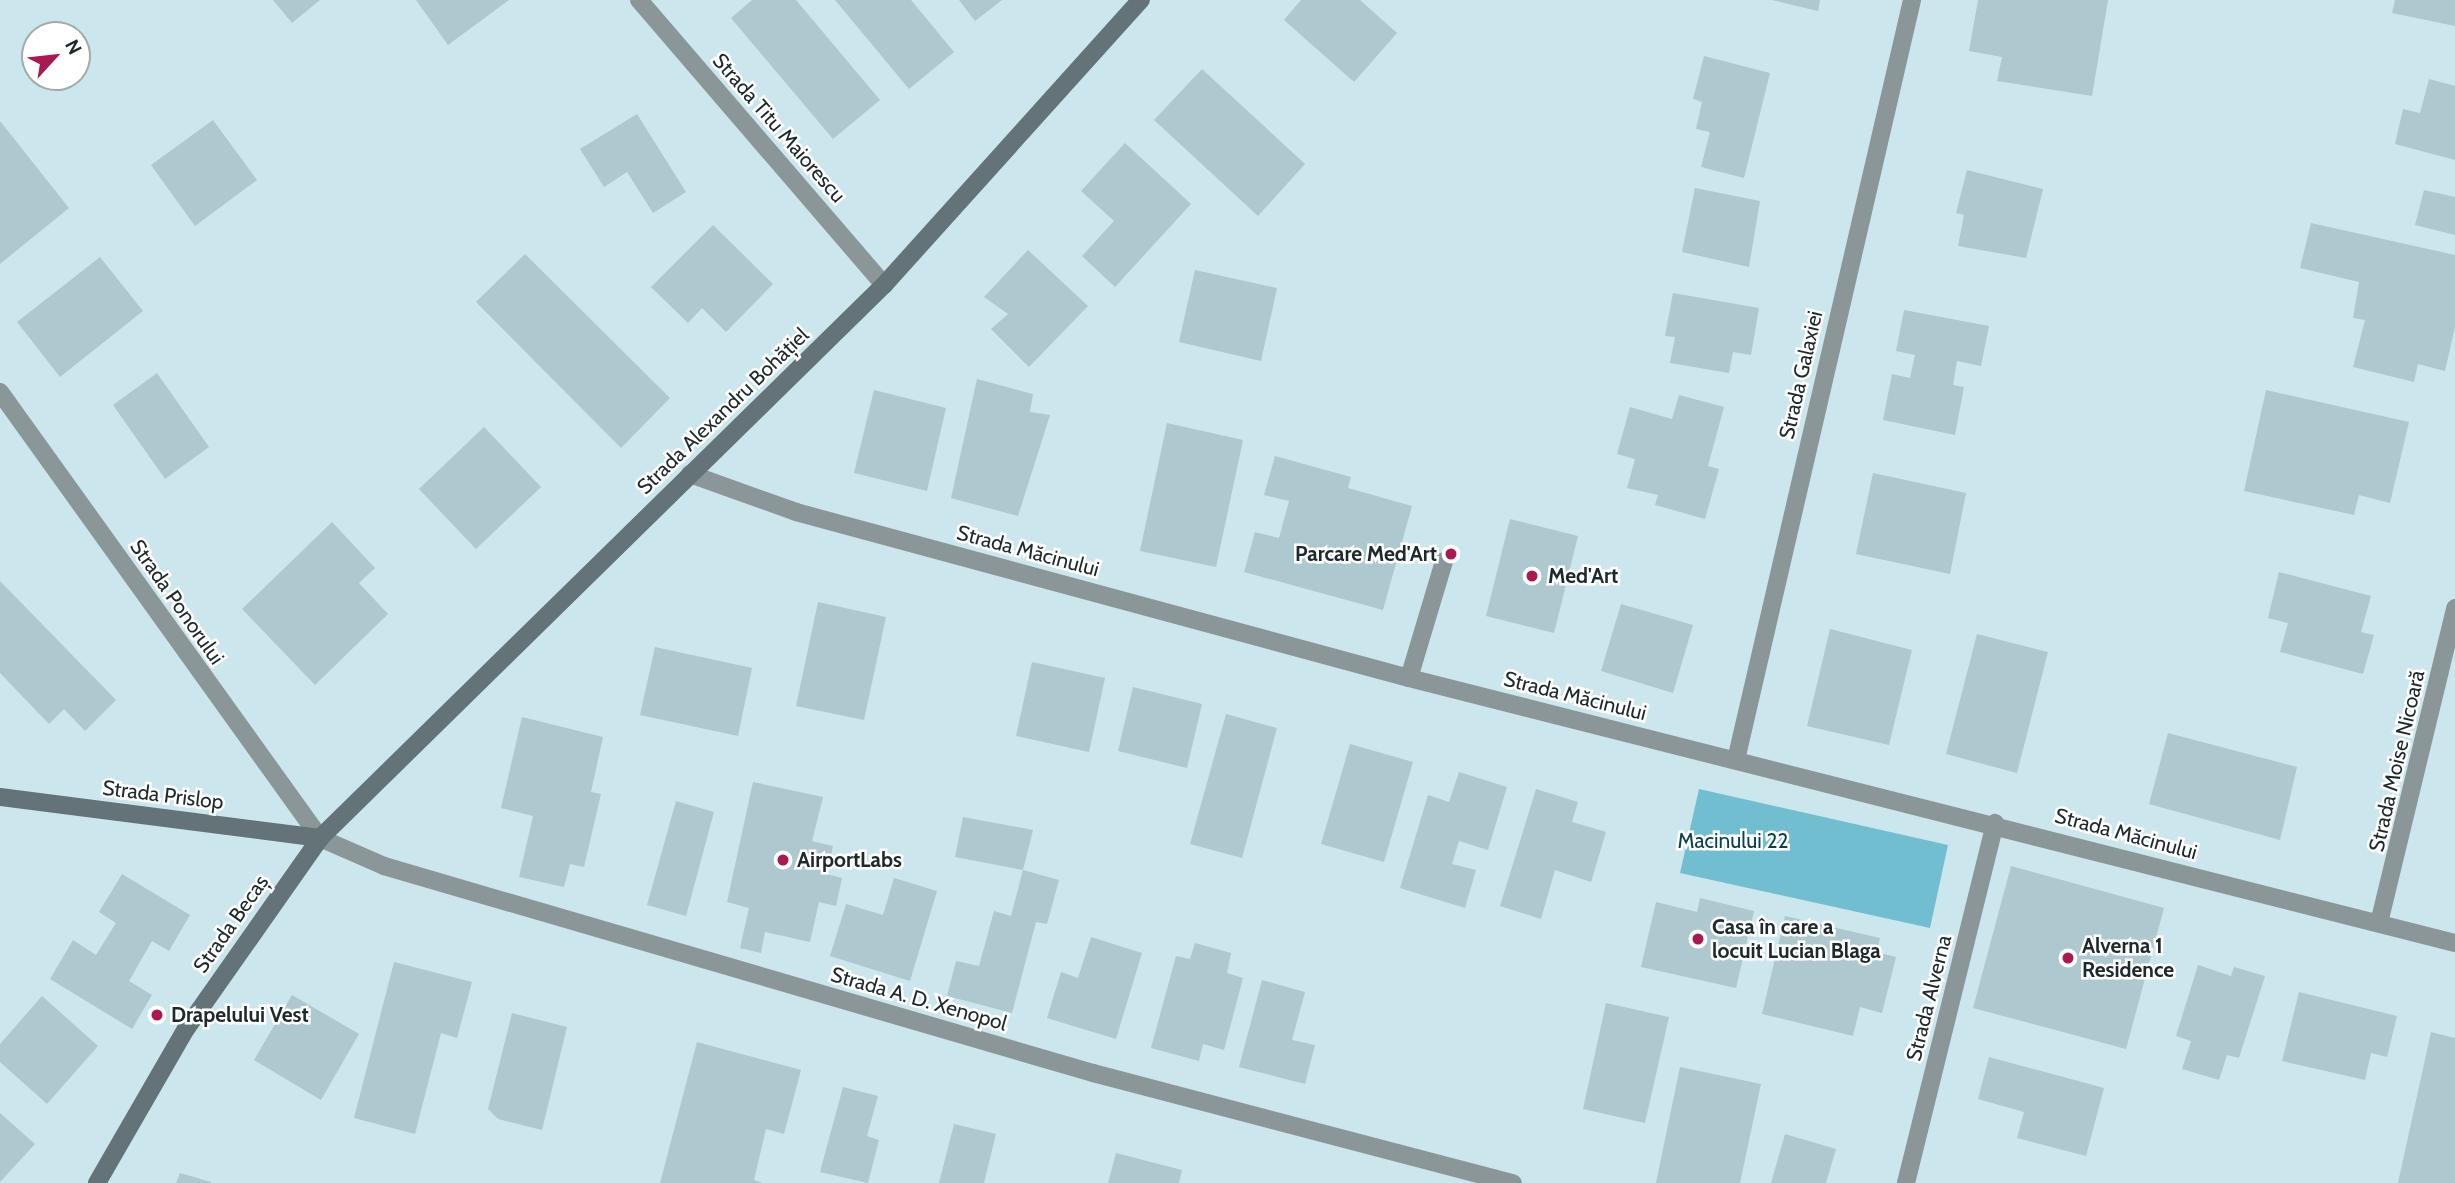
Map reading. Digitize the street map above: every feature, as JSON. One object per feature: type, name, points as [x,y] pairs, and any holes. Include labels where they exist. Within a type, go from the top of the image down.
[{"type":"main road","name":"Strada Alexandru Bohățiel","points":[[320,838],[884,285],[1140,0]]},
{"type":"main road","name":"Strada Prislop","points":[[0,797],[320,838]]},
{"type":"main road","name":"Strada Becaș","points":[[97,1183],[186,1029],[320,838]]},
{"type":"street","name":"Strada Titu Maiorescu","points":[[639,0],[884,285]]},
{"type":"street","name":"Strada Galaxiei","points":[[1736,760],[1912,0]]},
{"type":"street","name":"Strada Ponorului","points":[[0,392],[320,838]]},
{"type":"street","name":"Strada Măcinului","points":[[690,474],[796,512],[1409,678],[1995,823],[2455,943]]},
{"type":"street","points":[[1409,678],[1444,561]]},
{"type":"street","name":"Strada Moise Nicoară","points":[[2379,923],[2455,608]]},
{"type":"street","name":"Strada Alverna","points":[[1906,1183],[1995,823]]},
{"type":"street","name":"Strada A. D. Xenopol","points":[[320,838],[396,870],[1093,1073],[1513,1183]]},
{"type":"green space","name":"Macinului 22","points":[[1699,789],[1948,845],[1930,928],[1680,873]]},
{"type":"building","points":[[273,0],[320,0],[292,23]]},
{"type":"building","points":[[416,0],[509,0],[448,45]]},
{"type":"building","points":[[752,0],[796,0],[880,100],[833,139],[731,18]]},
{"type":"building","points":[[835,0],[911,0],[954,52],[909,89]]},
{"type":"building","points":[[959,0],[1002,0],[975,21]]},
{"type":"building","points":[[1301,0],[1360,0],[1397,33],[1354,82],[1284,20]]},
{"type":"building","points":[[1772,0],[1820,0],[1818,11]]},
{"type":"building","points":[[1978,0],[2108,0],[2092,96],[1997,81],[2002,57],[1969,51]]},
{"type":"building","points":[[2395,0],[2455,0],[2455,26],[2392,13]]},
{"type":"building","points":[[1704,56],[1770,73],[1744,178],[1701,167],[1710,132],[1696,129],[1702,102],[1693,99]]},
{"type":"building","points":[[1202,69],[1305,164],[1258,216],[1154,120]]},
{"type":"building","points":[[2429,79],[2455,86],[2455,160],[2395,144],[2403,109],[2420,113]]},
{"type":"building","points":[[637,114],[686,192],[653,213],[627,172],[604,187],[580,149]]},
{"type":"building","points":[[213,120],[257,180],[195,226],[151,165]]},
{"type":"building","points":[[0,121],[69,208],[0,264]]},
{"type":"building","points":[[1125,143],[1191,204],[1115,287],[1082,256],[1114,221],[1081,191]]},
{"type":"building","points":[[1967,170],[2043,189],[2026,258],[1958,246],[1964,215],[1956,213]]},
{"type":"building","points":[[1695,188],[1760,201],[1749,267],[1682,252]]},
{"type":"building","points":[[2424,190],[2455,197],[2455,235],[2415,225]]},
{"type":"building","points":[[2311,223],[2455,255],[2455,327],[2445,371],[2418,364],[2414,382],[2353,367],[2365,320],[2353,318],[2359,282],[2300,268]]},
{"type":"building","points":[[713,225],[773,284],[726,332],[702,308],[688,323],[651,287]]},
{"type":"building","points":[[1028,250],[1088,306],[1029,367],[991,329],[1008,314],[984,297]]},
{"type":"building","points":[[525,254],[670,398],[621,448],[476,302]]},
{"type":"building","points":[[100,257],[143,311],[60,377],[17,322]]},
{"type":"building","points":[[1195,270],[1277,288],[1261,361],[1179,342]]},
{"type":"building","points":[[1673,293],[1759,308],[1751,355],[1733,352],[1729,373],[1670,363],[1675,337],[1665,336]]},
{"type":"building","points":[[1904,310],[1989,326],[1981,366],[1957,361],[1953,385],[1964,387],[1955,435],[1883,420],[1892,374],[1910,378],[1915,355],[1896,351]]},
{"type":"building","points":[[157,373],[209,447],[165,479],[113,405]]},
{"type":"building","points":[[977,379],[1033,394],[1030,412],[1050,415],[1018,516],[951,498]]},
{"type":"building","points":[[874,390],[946,408],[927,491],[854,473]]},
{"type":"building","points":[[2266,390],[2409,422],[2390,503],[2359,495],[2354,515],[2244,491]]},
{"type":"building","points":[[1679,395],[1724,407],[1708,466],[1719,469],[1705,519],[1655,505],[1658,495],[1627,488],[1635,459],[1617,454],[1630,407],[1672,419]]},
{"type":"building","points":[[1167,423],[1243,440],[1216,567],[1140,551]]},
{"type":"building","points":[[484,427],[541,487],[476,549],[419,489]]},
{"type":"building","points":[[1275,456],[1351,477],[1348,488],[1412,506],[1383,610],[1244,572],[1255,532],[1279,538],[1289,501],[1264,495]]},
{"type":"building","points":[[1873,473],[1966,493],[1950,574],[1856,554]]},
{"type":"building","name":"Med'Art","points":[[1510,519],[1578,536],[1554,633],[1486,616]]},
{"type":"building","points":[[332,522],[375,568],[359,583],[388,614],[315,685],[242,609]]},
{"type":"building","points":[[2279,572],[2371,596],[2361,632],[2374,635],[2363,674],[2280,652],[2288,623],[2268,618]]},
{"type":"building","points":[[0,581],[116,700],[85,731],[64,709],[49,724],[0,673]]},
{"type":"building","points":[[818,602],[886,617],[864,720],[796,706]]},
{"type":"building","points":[[1621,604],[1693,625],[1673,693],[1601,671]]},
{"type":"building","points":[[1830,629],[1912,650],[1889,745],[1807,726]]},
{"type":"building","points":[[1977,634],[2048,652],[2017,773],[1946,754]]},
{"type":"building","points":[[655,647],[752,668],[738,736],[640,715]]},
{"type":"building","points":[[1032,662],[1105,678],[1089,752],[1016,736]]},
{"type":"building","points":[[1133,687],[1202,704],[1187,768],[1118,751]]},
{"type":"building","points":[[1226,714],[1277,728],[1242,858],[1190,844]]},
{"type":"building","points":[[522,717],[603,737],[591,792],[601,794],[584,867],[570,864],[564,887],[519,877],[533,816],[501,808]]},
{"type":"building","points":[[2168,733],[2297,767],[2280,840],[2149,804]]},
{"type":"building","points":[[1350,744],[1413,762],[1384,862],[1321,844]]},
{"type":"building","points":[[1459,772],[1507,787],[1488,850],[1459,841],[1452,864],[1476,870],[1465,908],[1400,888],[1428,795],[1449,802]]},
{"type":"building","name":"AirportLabs","points":[[753,782],[823,797],[812,841],[833,846],[827,874],[842,878],[836,906],[819,902],[810,942],[765,932],[761,953],[740,948],[749,908],[727,902]]},
{"type":"building","points":[[1536,789],[1578,802],[1572,822],[1606,832],[1591,882],[1555,870],[1541,919],[1500,906]]},
{"type":"building","points":[[676,801],[714,812],[686,916],[647,905]]},
{"type":"building","points":[[963,817],[1033,830],[1023,870],[955,857]]},
{"type":"building","name":"Alverna 1 Residence","points":[[2011,866],[2164,908],[2126,1049],[1973,1008]]},
{"type":"building","points":[[1023,870],[1059,880],[1047,924],[1036,922],[1012,1013],[947,996],[956,961],[979,966],[994,911],[1011,916]]},
{"type":"building","points":[[122,874],[190,915],[169,951],[152,941],[129,981],[152,995],[132,1029],[50,979],[73,940],[96,955],[116,923],[99,912]]},
{"type":"building","points":[[894,878],[937,891],[910,981],[830,956],[846,904],[883,915]]},
{"type":"building","name":"Casa în care a locuit Lucian Blaga","points":[[1700,898],[1754,911],[1736,988],[1641,967],[1656,902],[1697,912]]},
{"type":"building","points":[[1785,916],[1880,938],[1877,952],[1896,957],[1882,1013],[1860,1007],[1853,1036],[1762,1014]]},
{"type":"building","points":[[1091,937],[1142,953],[1116,1039],[1047,1018],[1061,972],[1078,978]]},
{"type":"building","points":[[1195,943],[1231,953],[1227,973],[1243,978],[1224,1050],[1203,1044],[1199,1061],[1151,1048],[1176,956],[1190,959]]},
{"type":"building","points":[[394,962],[472,982],[457,1038],[441,1033],[415,1134],[354,1118]]},
{"type":"building","points":[[2198,965],[2231,976],[2234,967],[2265,976],[2239,1058],[2227,1055],[2219,1080],[2182,1069],[2191,1041],[2176,1036]]},
{"type":"building","points":[[1262,980],[1305,992],[1292,1040],[1315,1045],[1305,1084],[1239,1067]]},
{"type":"building","points":[[2299,992],[2397,1016],[2387,1057],[2371,1053],[2365,1080],[2282,1061]]},
{"type":"building","points":[[292,995],[359,1034],[321,1100],[254,1060]]},
{"type":"building","points":[[42,996],[98,1046],[47,1104],[0,1062],[0,1044]]},
{"type":"building","points":[[1606,1003],[1669,1017],[1645,1123],[1583,1109]]},
{"type":"building","points":[[512,1013],[567,1027],[542,1130],[498,1119],[488,1109]]},
{"type":"building","points":[[2431,1032],[2455,1038],[2455,1183],[2398,1183]]},
{"type":"building","points":[[697,1042],[801,1070],[784,1134],[766,1129],[754,1180],[763,1183],[660,1183]]},
{"type":"building","points":[[1989,1057],[2104,1088],[2086,1156],[2017,1138],[2024,1112],[1978,1099]]},
{"type":"building","points":[[1680,1067],[1761,1084],[1740,1183],[1656,1183]]},
{"type":"building","points":[[843,1087],[878,1096],[867,1136],[879,1140],[868,1183],[820,1172]]},
{"type":"building","points":[[0,1113],[35,1144],[0,1182]]},
{"type":"building","points":[[954,1124],[996,1134],[984,1183],[939,1183]]},
{"type":"building","points":[[1785,1134],[1836,1149],[1826,1183],[1771,1183]]},
{"type":"building","points":[[1116,1153],[1182,1170],[1179,1183],[1108,1183]]},
{"type":"building","points":[[180,1173],[211,1182],[211,1183],[176,1183]]},
{"type":"place","name":"Parcare Med'Art","points":[[1451,554]]},
{"type":"place","name":"Med'Art","points":[[1532,576]]},
{"type":"place","name":"AirportLabs","points":[[783,860]]},
{"type":"place","name":"Casa în care a locuit Lucian Blaga","points":[[1698,939]]},
{"type":"place","name":"Alverna 1 Residence","points":[[2068,958]]},
{"type":"place","name":"Drapelului Vest","points":[[157,1015]]}]
